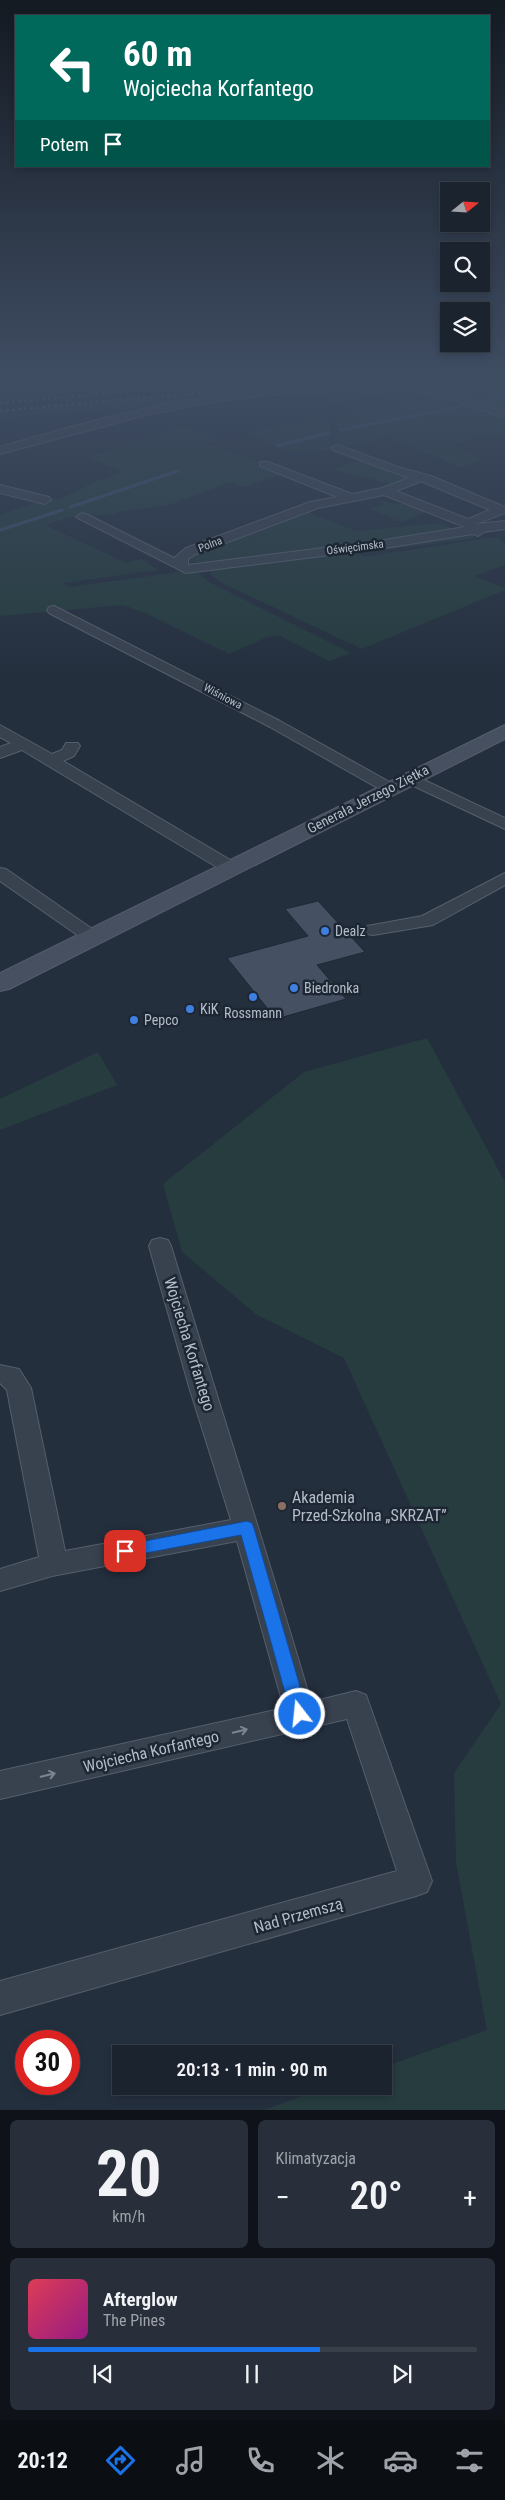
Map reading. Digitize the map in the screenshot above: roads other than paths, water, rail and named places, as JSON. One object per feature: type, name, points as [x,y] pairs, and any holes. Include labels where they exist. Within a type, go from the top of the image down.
[{"type":"main road","name":"Generała Jerzego Ziętka","points":[[0,983],[505,731]]},
{"type":"street","points":[[301,478],[351,498]]},
{"type":"street","name":"Polna","points":[[184,566],[181,558],[208,544],[292,515],[314,505],[384,491],[419,478]]},
{"type":"street","points":[[384,491],[475,530],[501,510],[494,505],[421,478]]},
{"type":"street","points":[[0,489],[45,500]]},
{"type":"street","points":[[82,518],[154,554],[184,566]]},
{"type":"street","name":"Oświęcimska","points":[[184,566],[204,566],[378,544],[505,525]]},
{"type":"street","name":"Oświęcimska","points":[[475,530],[505,534]]},
{"type":"street","name":"Wiśniowa","points":[[54,610],[249,710],[399,783],[505,824]]},
{"type":"street","points":[[0,730],[231,868]]},
{"type":"street","points":[[0,753],[23,744]]},
{"type":"street","points":[[51,760],[68,753],[72,746]]},
{"type":"street","points":[[0,873],[92,937]]},
{"type":"street","points":[[373,930],[426,921],[505,878]]},
{"type":"street","name":"Wojciecha Korfantego","points":[[160,1246],[202,1390],[247,1528],[301,1717]]},
{"type":"street","points":[[0,1374],[10,1376],[20,1388],[49,1534],[52,1565]]},
{"type":"street","points":[[0,1580],[52,1565],[247,1528]]},
{"type":"street","name":"Wojciecha Korfantego","points":[[0,1785],[356,1704]]},
{"type":"street","name":"Nad Przemszą","points":[[0,1998],[416,1881],[356,1704]]},
{"type":"waterway","points":[[70,507],[156,478]]},
{"type":"waterway","points":[[0,530],[62,510]]},
{"type":"place","name":"Dealz","points":[[325,931]]},
{"type":"place","name":"Biedronka","points":[[294,988]]},
{"type":"place","name":"Rossmann","points":[[253,997]]},
{"type":"place","name":"KiK","points":[[190,1009]]},
{"type":"place","name":"Pepco","points":[[134,1020]]},
{"type":"place","name":"Akademia Przed-Szkolna „SKRZAT”","points":[[282,1506]]}]
